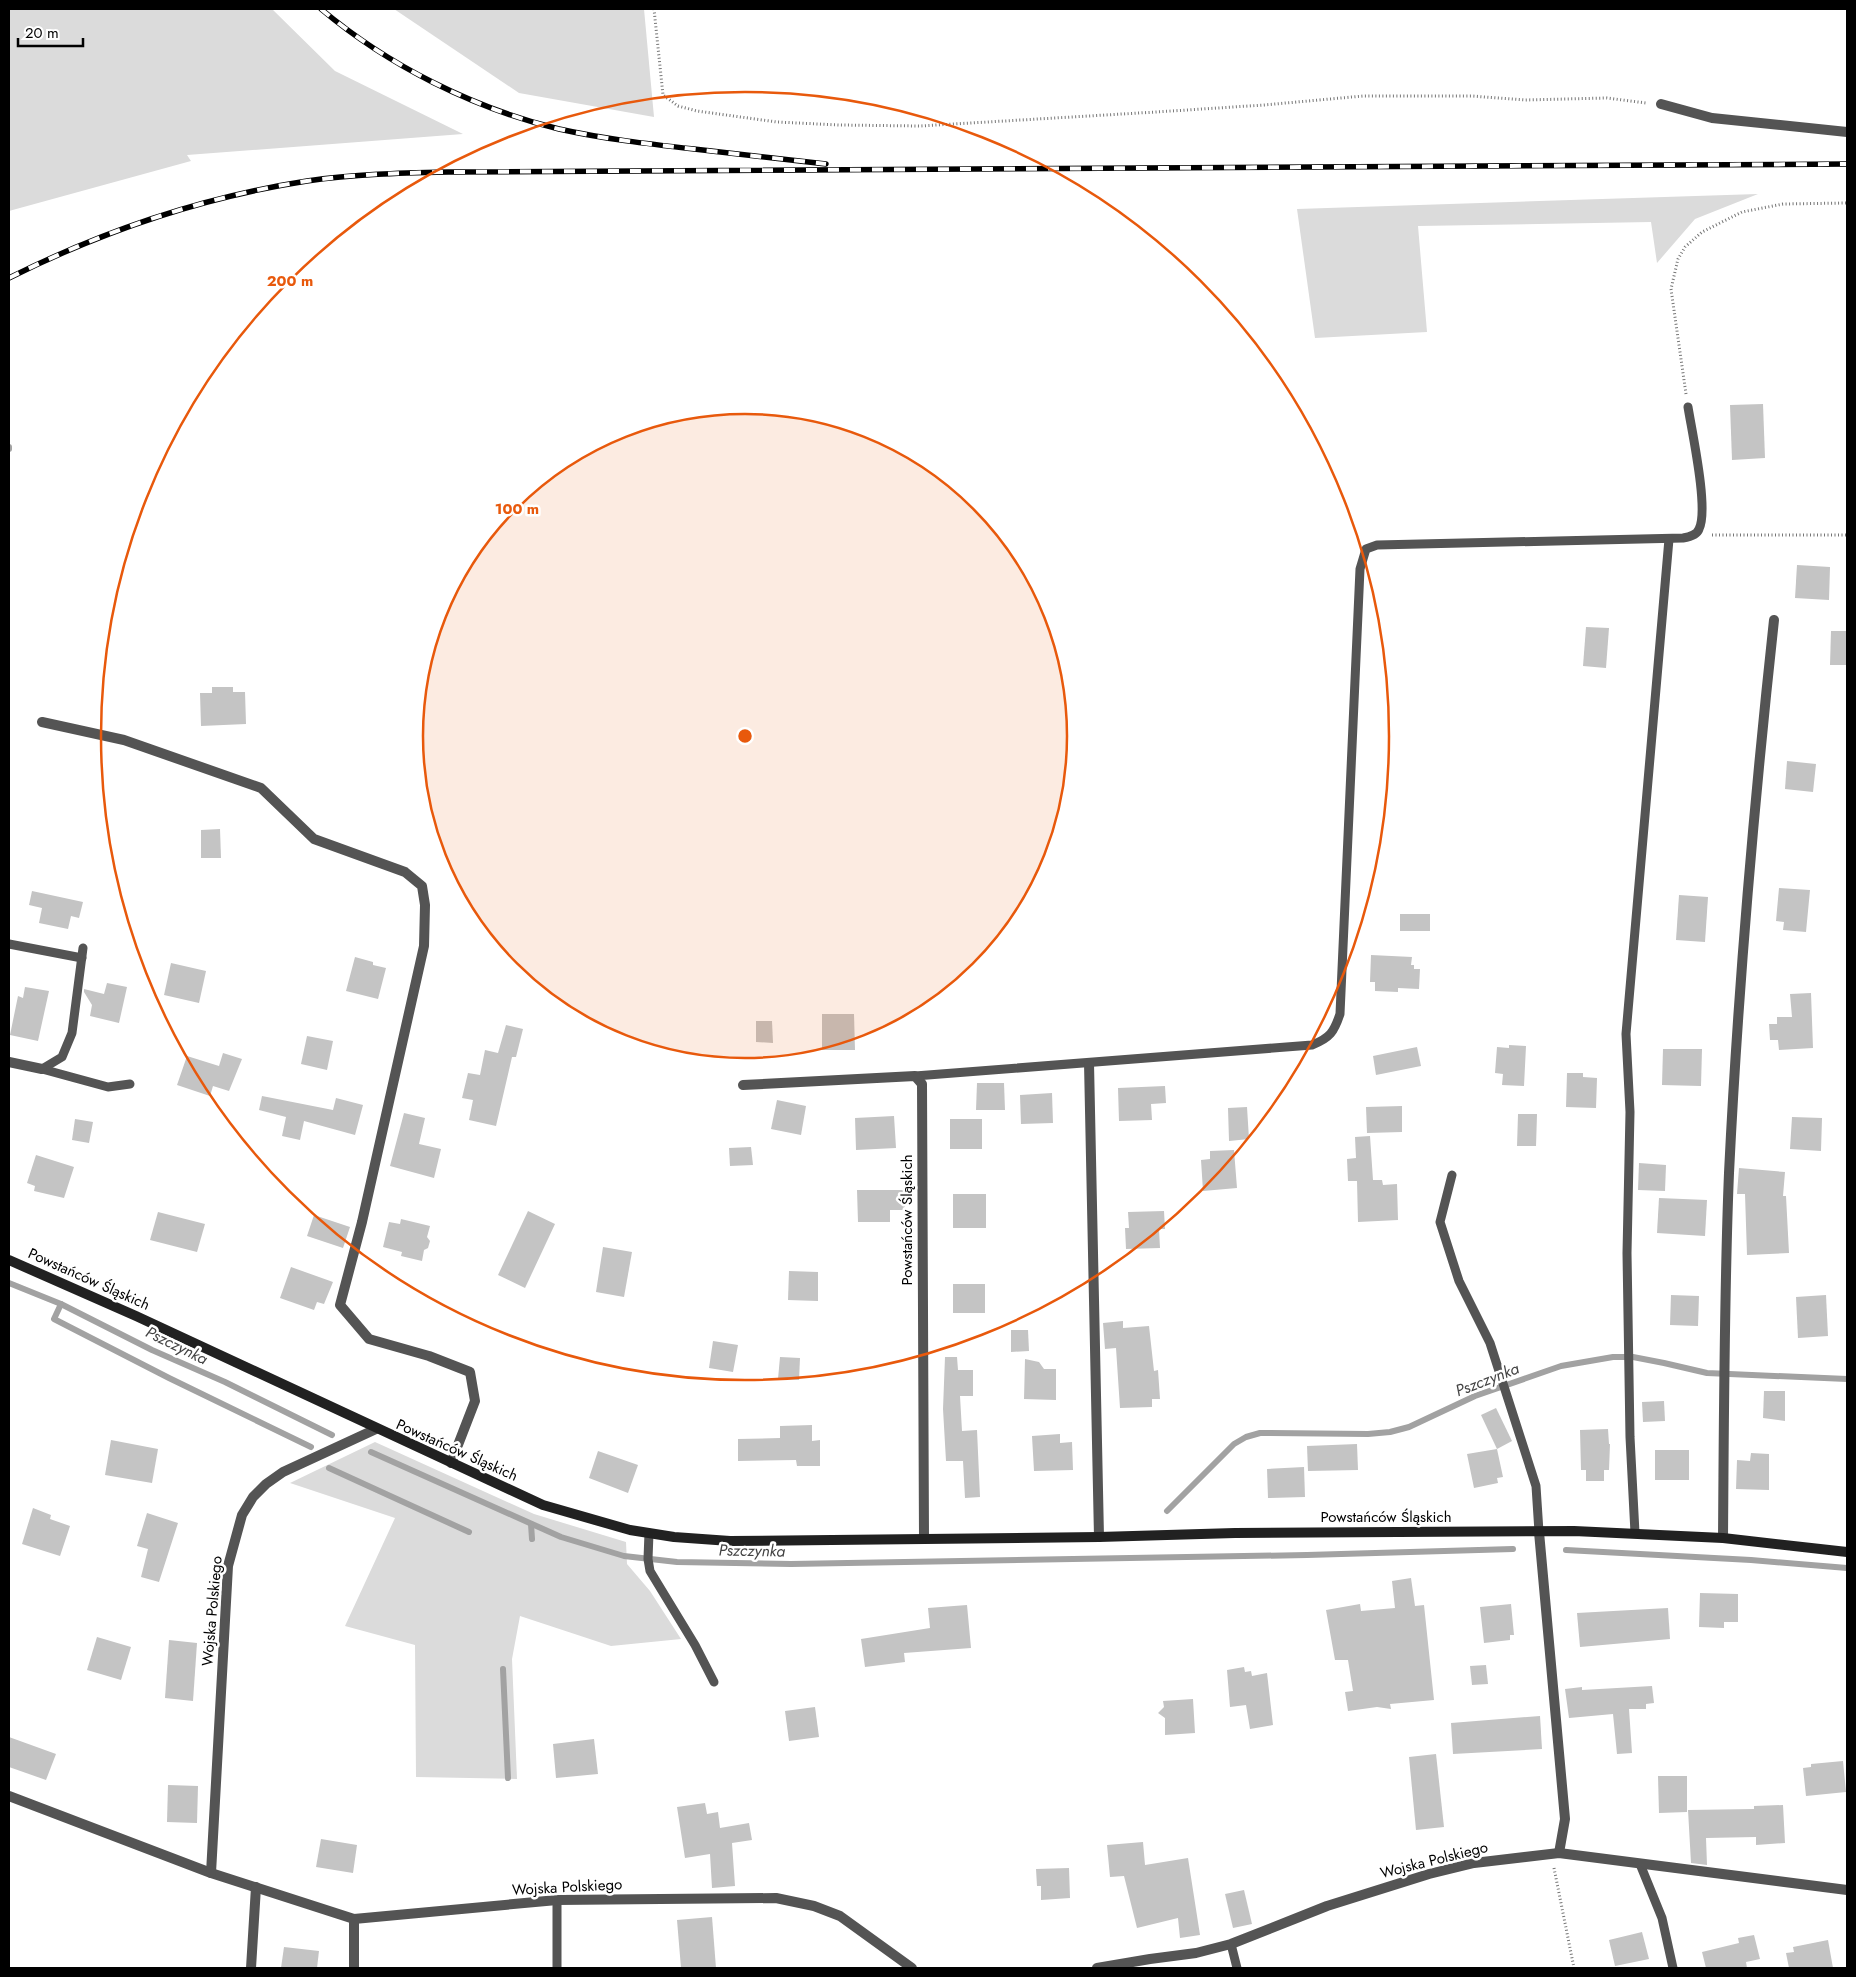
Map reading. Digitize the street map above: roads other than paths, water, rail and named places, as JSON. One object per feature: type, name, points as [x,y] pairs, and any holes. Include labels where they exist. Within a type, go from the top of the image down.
[{"type":"street","points":[[1661,104],[1712,118],[1847,132]]},
{"type":"street","points":[[1723,1538],[1727,1236],[1738,1024],[1762,730],[1774,620]]},
{"type":"street","points":[[42,722],[124,740],[261,788],[314,839],[405,872],[422,886],[426,905],[424,946],[362,1222],[340,1305],[369,1339],[429,1356],[470,1372],[475,1401],[451,1463]]},
{"type":"street","points":[[9,1062],[42,1069]]},
{"type":"street","points":[[1089,1063],[1099,1537]]},
{"type":"street","points":[[742,1086],[915,1076]]},
{"type":"street","name":"Powstańców Śląskich","points":[[915,1076],[922,1084],[924,1538]]},
{"type":"street","name":"Powstańców Śląskich","points":[[9,1260],[136,1316],[543,1505],[586,1518],[674,1537],[730,1541],[1099,1537],[1245,1533],[1634,1533],[1723,1538],[1847,1552]]},
{"type":"street","name":"Wojska Polskiego","points":[[211,1873],[228,1566],[242,1515],[253,1498],[266,1484],[283,1472],[376,1429]]},
{"type":"street","points":[[1538,1532],[1565,1819],[1559,1853]]},
{"type":"street","name":"Wojska Polskiego","points":[[9,1796],[211,1873],[354,1919],[557,1900],[776,1898],[814,1906],[840,1916],[912,1968]]},
{"type":"street","name":"Wojska Polskiego","points":[[1097,1968],[1152,1963],[1231,1944],[1327,1906],[1429,1874],[1474,1863],[1559,1853],[1847,1890]]},
{"type":"street","points":[[251,1968],[256,1887]]},
{"type":"street","points":[[354,1919],[354,1968]]},
{"type":"lane","points":[[915,1076],[1312,1045],[1324,1040],[1336,1026],[1340,1014],[1360,569],[1366,549],[1377,545],[1683,538],[1694,535],[1699,530],[1703,506],[1688,407]]},
{"type":"lane","points":[[1634,1533],[1629,1368],[1630,1112],[1626,1034],[1669,538]]},
{"type":"lane","points":[[9,944],[82,958]]},
{"type":"lane","points":[[42,1069],[62,1057],[72,1033],[83,948]]},
{"type":"lane","points":[[42,1069],[108,1087],[130,1084]]},
{"type":"lane","points":[[1452,1175],[1440,1222],[1459,1281],[1490,1343],[1536,1486],[1538,1532]]},
{"type":"lane","points":[[649,1533],[648,1559],[650,1572],[695,1645],[714,1682]]},
{"type":"lane","points":[[1640,1864],[1662,1918],[1673,1968]]},
{"type":"lane","points":[[557,1900],[557,1968]]},
{"type":"lane","points":[[1231,1944],[1237,1968]]},
{"type":"waterway","name":"Pszczynka","points":[[9,1283],[61,1304],[152,1350],[225,1382],[332,1435]]},
{"type":"waterway","points":[[61,1304],[54,1319],[169,1378],[311,1447]]},
{"type":"waterway","name":"Pszczynka","points":[[1167,1511],[1234,1444],[1246,1437],[1260,1433],[1368,1434],[1390,1432],[1409,1427],[1475,1396],[1561,1366],[1613,1357],[1633,1357],[1707,1373],[1847,1379]]},
{"type":"waterway","name":"Pszczynka","points":[[371,1452],[561,1537],[624,1556],[677,1562],[791,1564],[1307,1555],[1513,1549]]},
{"type":"waterway","points":[[329,1468],[469,1532]]},
{"type":"waterway","points":[[531,1524],[532,1539]]},
{"type":"waterway","points":[[1566,1550],[1751,1560],[1847,1568]]},
{"type":"waterway","points":[[503,1669],[508,1778]]},
{"type":"railway","points":[[321,9],[375,49],[433,82],[464,97],[527,120],[576,133],[660,145],[826,164]]},
{"type":"railway","points":[[9,278],[81,245],[192,206],[268,188],[360,175],[448,172],[1847,164]]}]
